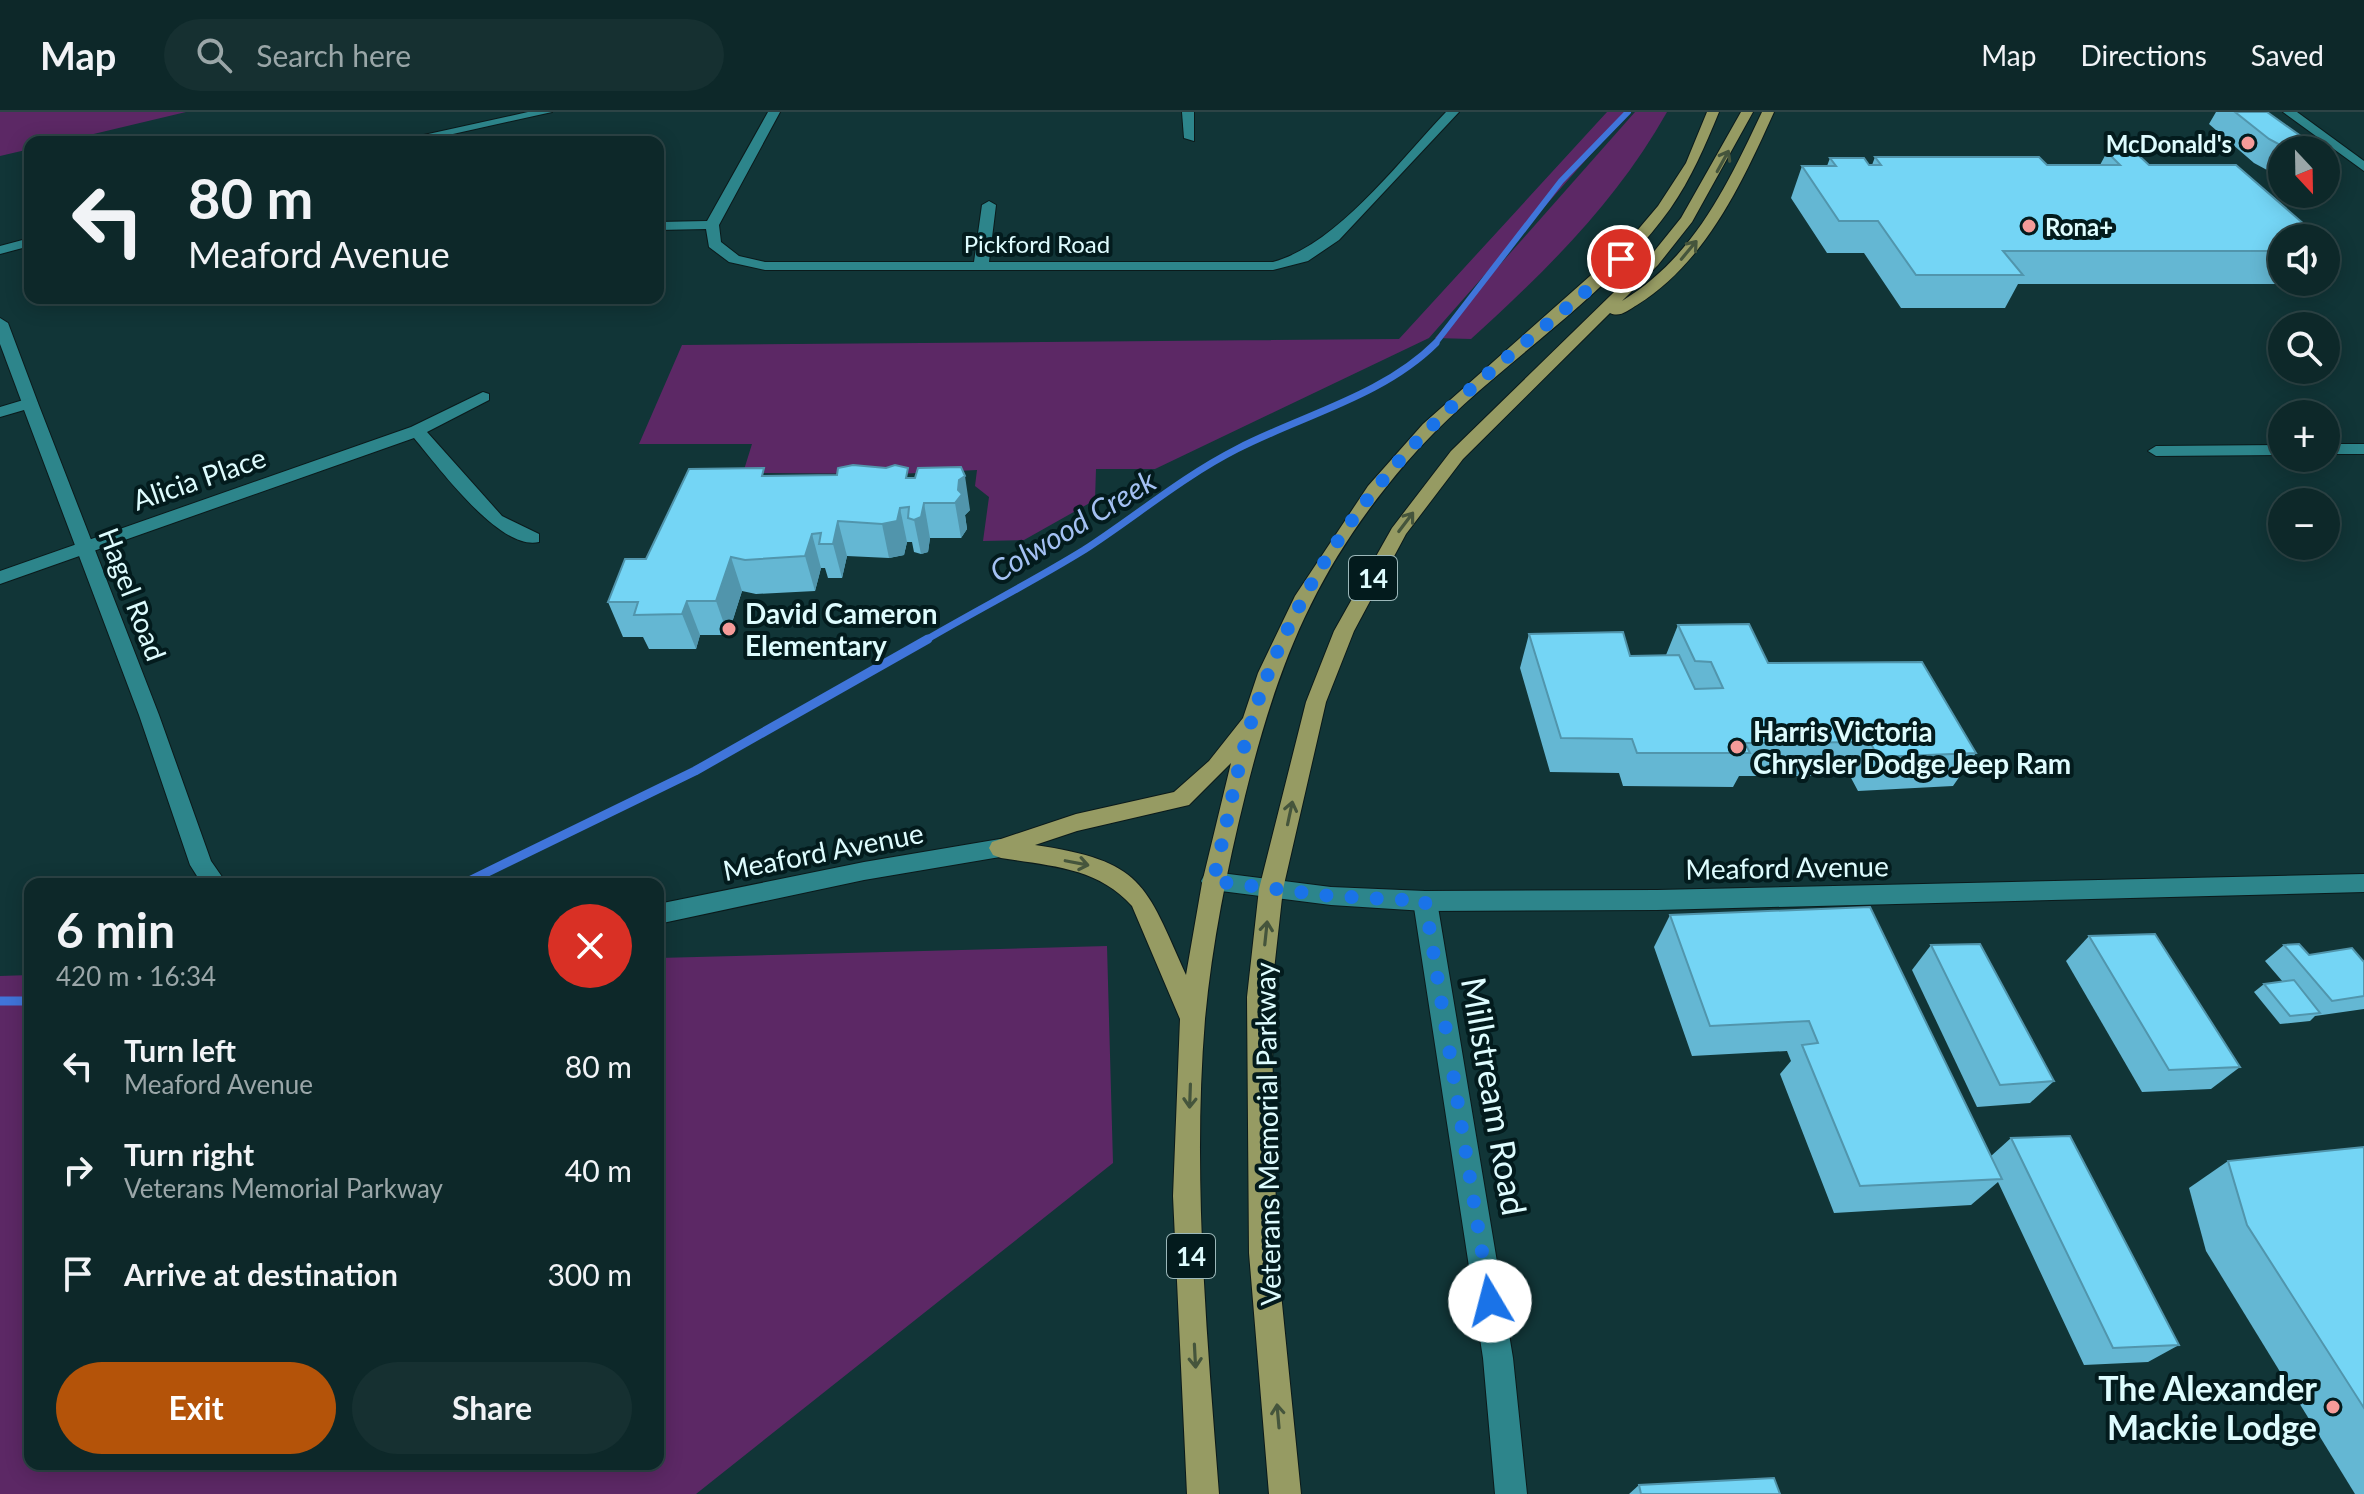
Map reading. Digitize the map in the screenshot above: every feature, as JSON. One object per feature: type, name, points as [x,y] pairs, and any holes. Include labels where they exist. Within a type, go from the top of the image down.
[{"type":"main road","name":"14","points":[[1203,1494],[1187,1166],[1193,1018],[1213,881],[1255,710],[1295,618],[1336,543],[1384,478],[1430,427],[1570,308],[1621,259],[1656,216],[1689,167],[1713,112]]},
{"type":"main road","name":"Veterans Memorial Parkway","points":[[1285,1494],[1263,1253],[1259,997],[1271,889],[1316,702],[1344,631],[1398,532],[1457,455],[1653,262],[1687,219],[1747,112]]},
{"type":"main road","points":[[1584,330],[1660,284],[1703,232],[1735,184],[1768,112]]},
{"type":"main road","points":[[1000,848],[1076,823],[1181,799],[1217,767],[1255,710]]},
{"type":"main road","points":[[1000,848],[1100,867],[1130,885],[1141,900],[1193,1018]]},
{"type":"street","points":[[428,136],[546,112]]},
{"type":"street","points":[[664,226],[712,225],[774,112]]},
{"type":"street","points":[[1188,112],[1190,138]]},
{"type":"street","name":"Pickford Road","points":[[712,225],[714,244],[734,259],[765,266],[1273,266],[1303,258],[1334,237],[1453,112]]},
{"type":"street","points":[[2289,112],[2364,167]]},
{"type":"street","points":[[981,265],[989,205]]},
{"type":"street","points":[[0,250],[24,244]]},
{"type":"street","name":"Hagel Road","points":[[0,323],[149,715],[201,865],[211,878]]},
{"type":"street","name":"Alicia Place","points":[[0,578],[417,431],[483,397]]},
{"type":"street","points":[[0,412],[30,403]]},
{"type":"street","points":[[417,431],[496,520],[533,538]]},
{"type":"street","points":[[2340,449],[2364,449]]},
{"type":"street","points":[[2156,451],[2268,450]]},
{"type":"street","name":"Meaford Avenue","points":[[664,913],[864,871],[1000,848]]},
{"type":"street","name":"Meaford Avenue","points":[[1213,881],[1271,889],[1425,901],[1657,900],[2364,883]]},
{"type":"street","name":"Millstream Road","points":[[1425,901],[1498,1358],[1511,1494]]},
{"type":"shaded area","points":[[0,112],[186,112],[85,136],[24,136],[24,150],[0,156]]},
{"type":"shaded area","points":[[1607,112],[1628,112],[1429,338],[1155,469],[1096,469],[1095,500],[1024,540],[983,541],[989,497],[975,486],[977,470],[898,474],[743,473],[752,444],[639,444],[682,345],[1399,339]]},
{"type":"shaded area","points":[[1635,112],[1667,112],[1603,205],[1553,261],[1471,339],[1435,338]]},
{"type":"shaded area","points":[[1107,946],[1113,1163],[696,1494],[0,1494],[0,976],[24,975],[24,1470],[664,1470],[664,958]]},
{"type":"building","points":[[2235,112],[2267,112],[2301,136],[2268,138]]},
{"type":"building","name":"Rona+","points":[[2107,152],[2135,152],[2149,165],[2236,165],[2268,193],[2268,208],[2285,208],[2304,224],[2268,224],[2268,251],[2003,251],[2023,275],[1916,275],[1878,221],[1839,221],[1802,166],[1836,166],[1830,158],[1864,158],[1869,165],[1881,165],[1875,157],[2039,157],[2047,165],[2120,165]]},
{"type":"building","points":[[853,465],[908,468],[906,478],[915,478],[918,468],[961,467],[965,476],[959,480],[958,490],[962,494],[955,503],[924,503],[921,517],[914,520],[908,518],[909,507],[900,508],[897,521],[882,524],[838,521],[833,544],[819,544],[821,533],[812,534],[805,556],[745,560],[731,557],[716,601],[687,601],[682,614],[634,615],[638,602],[608,602],[625,559],[646,559],[689,469],[764,468],[762,476],[837,475],[838,468]]},
{"type":"building","points":[[1749,624],[1768,663],[1922,662],[1976,753],[1878,757],[1870,742],[1745,743],[1750,753],[1637,753],[1632,739],[1561,738],[1529,634],[1623,632],[1630,656],[1679,655],[1695,689],[1723,688],[1711,662],[1695,661],[1678,625]]},
{"type":"building","points":[[1870,907],[2002,1179],[1860,1186],[1802,1045],[1818,1043],[1809,1021],[1710,1026],[1670,915]]},
{"type":"building","points":[[2155,934],[2240,1067],[2169,1070],[2089,936]]},
{"type":"building","points":[[1980,944],[2054,1081],[2000,1085],[1931,945]]},
{"type":"building","points":[[2299,944],[2309,955],[2352,948],[2364,962],[2364,996],[2332,1001],[2284,945]]},
{"type":"building","points":[[2294,980],[2320,1013],[2290,1016],[2264,984]]},
{"type":"building","points":[[2070,1136],[2179,1345],[2113,1348],[2011,1138]]},
{"type":"building","points":[[2364,1147],[2364,1408],[2247,1225],[2228,1161]]},
{"type":"building","points":[[1774,1478],[1780,1494],[1641,1494],[1639,1485]]},
{"type":"waterway","name":"Colwood Creek","points":[[1435,344],[1561,181],[1628,112]]},
{"type":"waterway","name":"Colwood Creek","points":[[924,641],[1084,550],[1217,460],[1367,391],[1392,377],[1435,344]]},
{"type":"waterway","name":"Colwood Creek","points":[[475,878],[695,771],[928,639]]},
{"type":"waterway","name":"Colwood Creek","points":[[0,1001],[24,1001]]},
{"type":"place","name":"McDonald's","points":[[2248,143]]},
{"type":"place","name":"Rona+","points":[[2029,226]]},
{"type":"place","name":"David Cameron Elementary","points":[[729,629]]},
{"type":"place","name":"Harris Victoria Chrysler Dodge Jeep Ram","points":[[1737,747]]},
{"type":"place","name":"The Alexander Mackie Lodge","points":[[2333,1407]]},
{"type":"route","points":[[1490,1301],[1425,901],[1331,896],[1213,881],[1255,710],[1288,630],[1336,543],[1384,478],[1430,427],[1570,308],[1621,259]]}]
